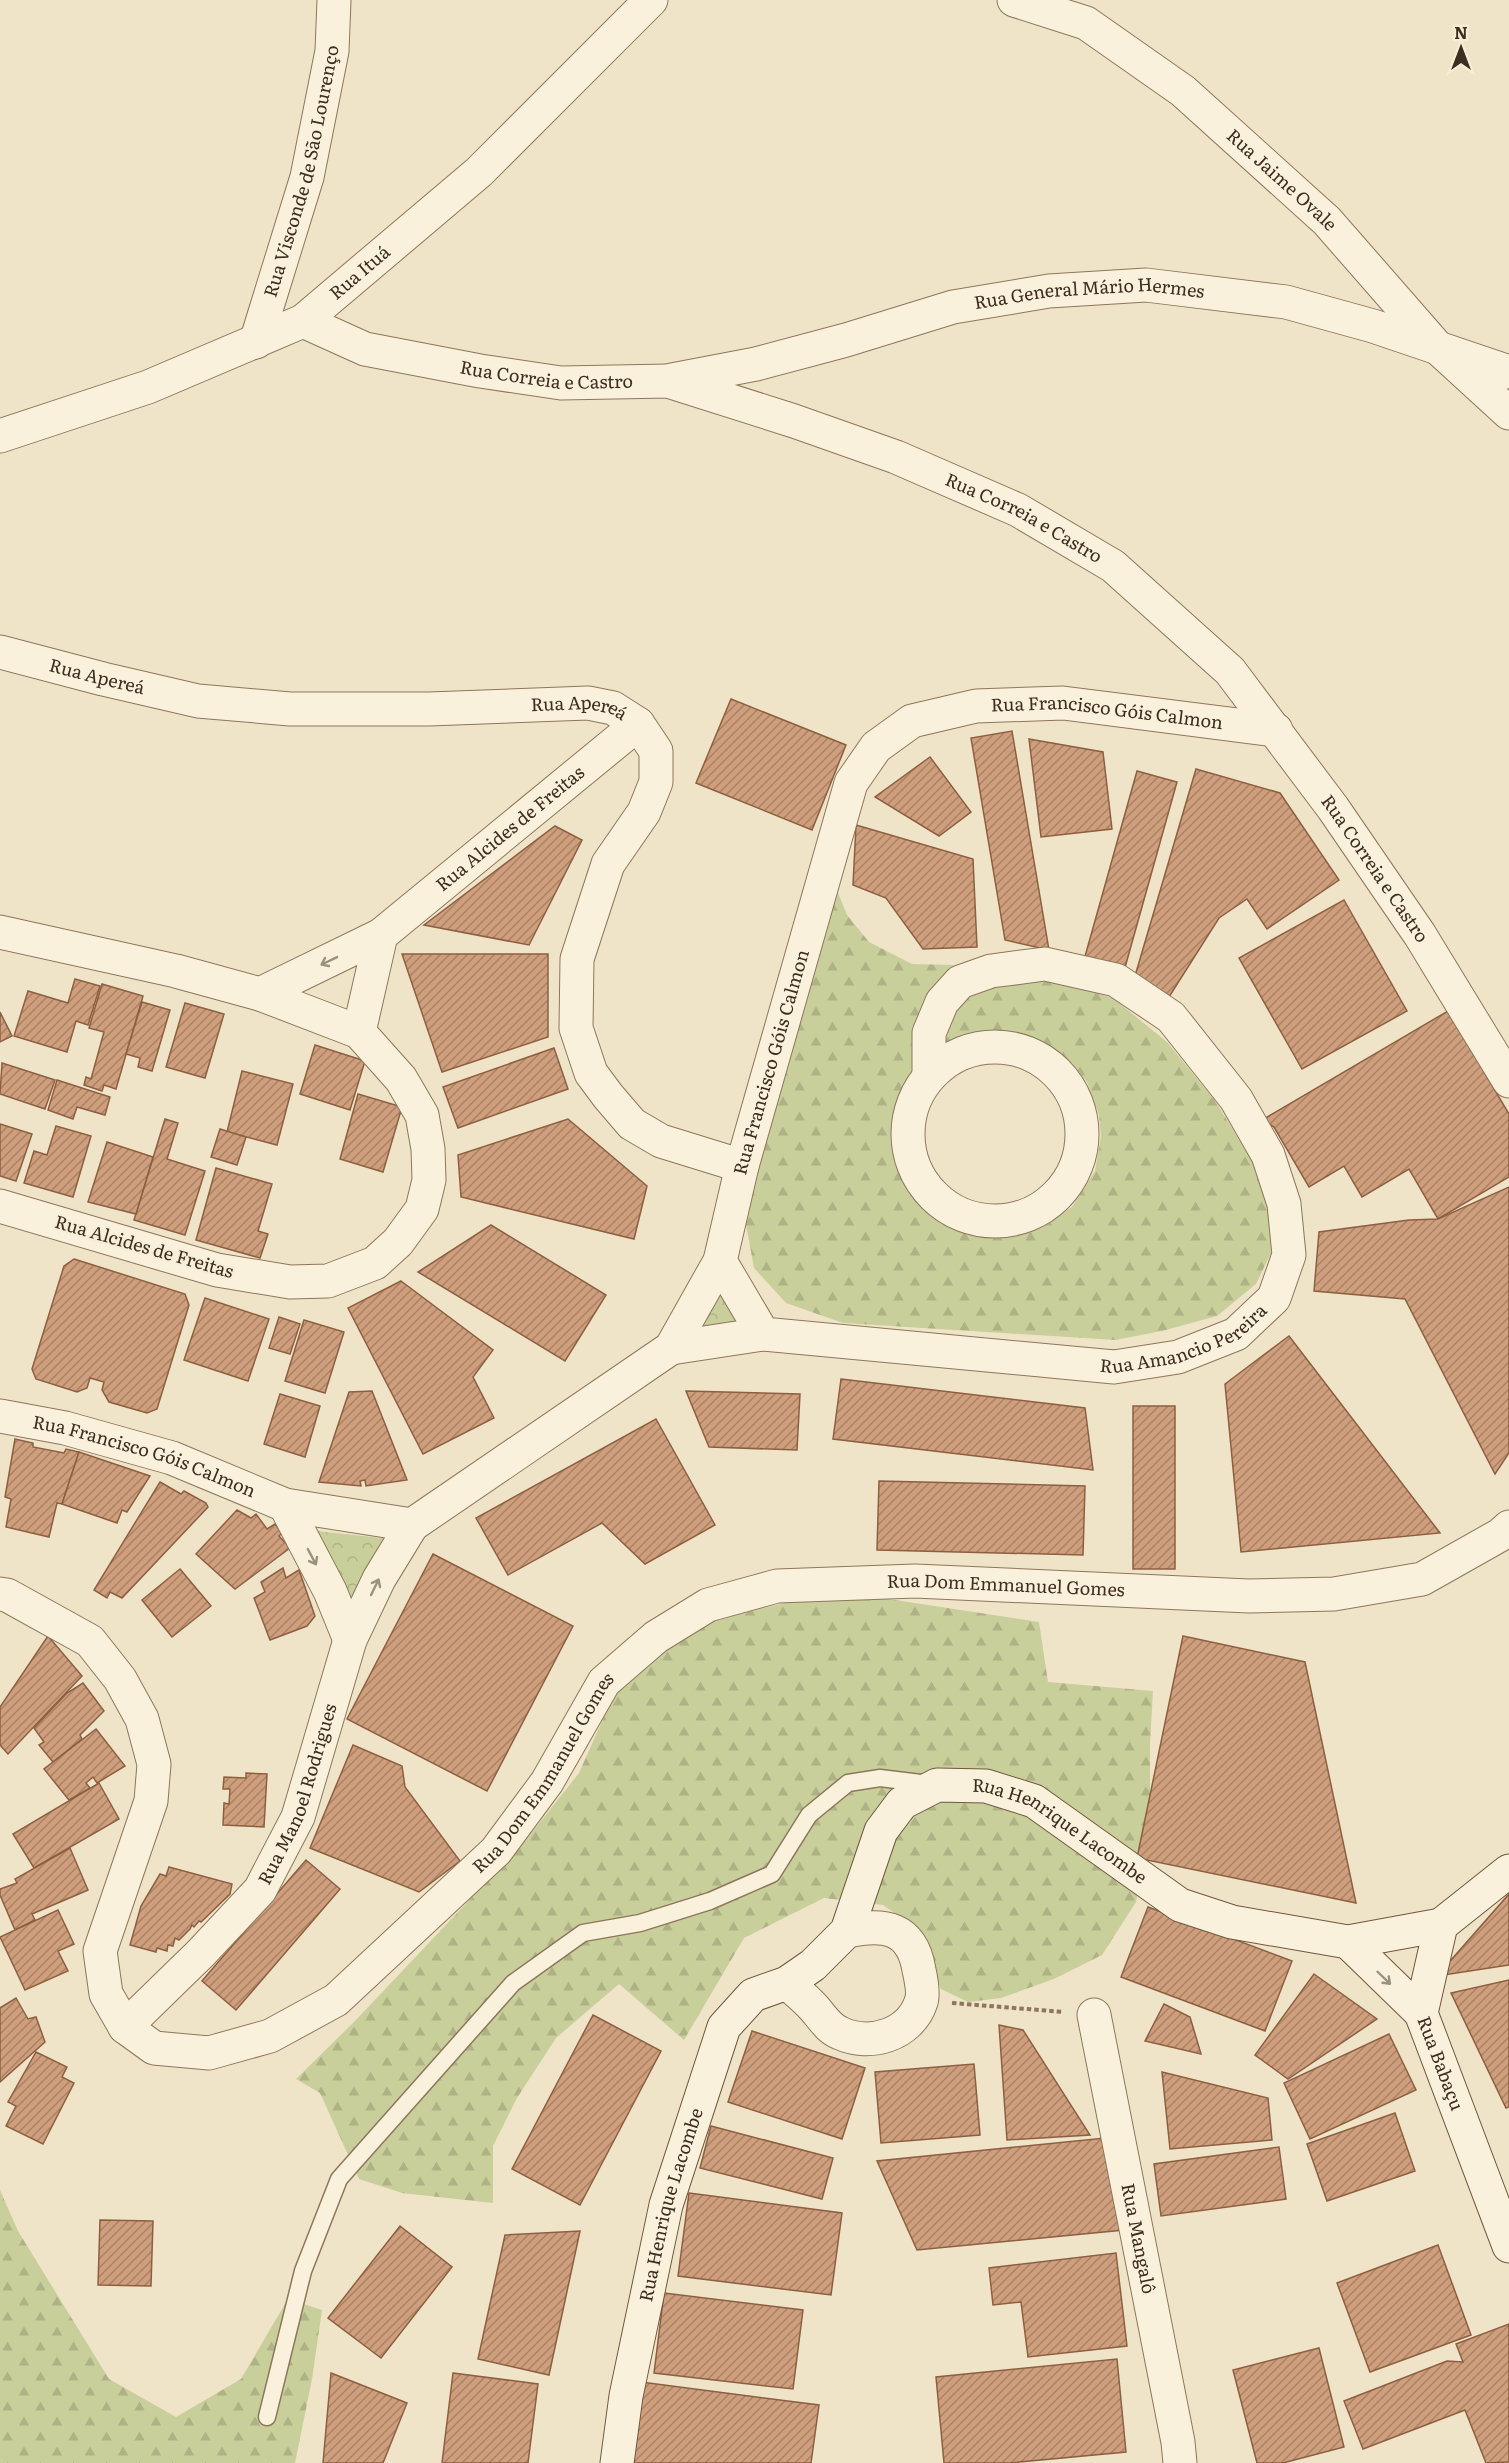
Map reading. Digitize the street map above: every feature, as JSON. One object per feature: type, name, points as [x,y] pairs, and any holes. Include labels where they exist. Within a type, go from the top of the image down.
[{"type":"street","name":"Rua Visconde de São Lourenço","points":[[256,342],[307,177],[332,51],[334,0]]},
{"type":"street","name":"Rua Ituá","points":[[0,436],[148,387],[303,321],[479,172],[651,0]]},
{"type":"street","name":"Rua Jaime Ovale","points":[[1014,0],[1086,23],[1183,91],[1328,221],[1438,348],[1509,413]]},
{"type":"street","name":"Rua General Mário Hermes","points":[[668,381],[756,364],[846,340],[953,307],[1049,291],[1146,285],[1286,302],[1372,326],[1509,372]]},
{"type":"street","name":"Rua Correia e Castro","points":[[303,321],[366,349],[480,371],[561,383],[668,381],[794,421],[896,457],[1018,510],[1113,566],[1230,671],[1276,730],[1333,808],[1420,935],[1509,1081]]},
{"type":"street","name":"Rua Apereá","points":[[0,652],[103,679],[198,700],[290,709],[429,709],[588,704],[613,708],[638,724],[656,751],[656,782],[644,812],[608,864],[577,958],[576,1028],[591,1073],[632,1124],[660,1141],[742,1166]]},
{"type":"street","name":"Rua Francisco Góis Calmon","points":[[0,1416],[65,1428],[172,1458],[285,1505],[412,1525],[671,1348],[720,1261],[742,1166],[851,783],[876,747],[912,721],[976,706],[1063,703],[1276,730]]},
{"type":"street","name":"Rua Alcides de Freitas","points":[[260,994],[381,935],[638,724]]},
{"type":"street","name":"Rua Alcides de Freitas","points":[[0,932],[176,970],[260,994],[359,1032],[401,1078],[422,1115],[428,1149],[429,1180],[422,1209],[398,1242],[375,1263],[328,1281],[290,1282],[217,1270],[0,1206]]},
{"type":"street","points":[[359,1032],[381,935]]},
{"type":"street","name":"Rua Amancio Pereira","points":[[671,1348],[763,1334],[1114,1367],[1178,1357],[1236,1334],[1274,1298],[1289,1255],[1284,1204],[1268,1155],[1236,1099],[1171,1017],[1116,980],[1045,964],[991,970],[960,982],[942,1002],[929,1033],[929,1076]]},
{"type":"street","points":[[989,1046],[1019,1050],[1053,1067],[1072,1091],[1082,1119],[1082,1150],[1065,1188],[1042,1208],[1002,1221],[972,1218],[937,1199],[918,1176],[907,1132],[913,1102],[929,1076],[959,1054],[989,1046]]},
{"type":"street","points":[[720,1261],[763,1334]]},
{"type":"street","points":[[285,1505],[330,1591],[350,1640]]},
{"type":"street","name":"Rua Manoel Rodrigues","points":[[125,2026],[201,1953],[260,1890],[298,1817],[350,1640],[379,1579],[412,1525]]},
{"type":"street","name":"Rua Dom Emmanuel Gomes","points":[[0,1594],[7,1595],[90,1641],[120,1679],[142,1719],[154,1764],[151,1801],[100,1951],[106,1994],[125,2026],[154,2048],[209,2053],[270,2036],[336,2000],[496,1851],[547,1782],[604,1682],[656,1637],[708,1605],[777,1586],[915,1581],[1249,1596],[1334,1594],[1422,1579],[1500,1535],[1509,1527]]},
{"type":"street","name":"Rua Henrique Lacombe","points":[[617,2463],[626,2396],[666,2205],[724,2026],[753,1995],[787,1983],[813,1965],[847,1930],[881,1831],[902,1803],[937,1785],[986,1786],[1034,1801],[1180,1905],[1232,1922],[1348,1942],[1441,1925]]},
{"type":"street","points":[[1441,1925],[1509,1871]]},
{"type":"street","name":"Rua Babaçu","points":[[1441,1925],[1421,2013],[1509,2246]]},
{"type":"street","points":[[787,1983],[834,2030],[859,2039],[877,2039],[894,2033],[908,2022],[922,2001],[917,1958],[907,1940],[897,1932],[886,1928],[870,1926],[847,1930]]},
{"type":"street","points":[[1348,1942],[1421,2013]]},
{"type":"street","name":"Rua Mangalô","points":[[1094,2015],[1178,2442],[1180,2463]]},
{"type":"lane","points":[[267,2417],[303,2271],[339,2179],[513,1983],[583,1933],[639,1923],[690,1908],[772,1874],[809,1815],[848,1783],[880,1778],[937,1785]]},
{"type":"path","points":[[922,2001],[1094,2015]]},
{"type":"green space","points":[[834,883],[847,915],[869,942],[912,964],[954,965],[926,996],[911,1079],[897,1112],[895,1147],[901,1170],[918,1201],[946,1224],[993,1238],[1042,1228],[1072,1207],[1095,1171],[1101,1136],[1099,1115],[1087,1082],[1072,1063],[1043,1042],[1025,1036],[989,1032],[943,1048],[953,1015],[976,989],[1036,976],[1113,998],[1167,1042],[1216,1102],[1254,1164],[1270,1212],[1271,1253],[1256,1284],[1217,1316],[1162,1331],[1115,1340],[843,1323],[786,1303],[754,1268],[745,1219]]},
{"type":"green space","points":[[715,1287],[743,1325],[688,1332]]},
{"type":"green space","points":[[308,1530],[391,1539],[352,1608]]},
{"type":"green space","points":[[882,1598],[1039,1622],[1048,1682],[1153,1691],[1150,1745],[1150,1836],[1136,1902],[1102,1955],[1054,1979],[1001,1998],[968,2002],[941,1989],[914,1927],[883,1905],[824,1898],[744,1938],[684,2040],[619,1984],[556,2038],[517,2098],[493,2146],[493,2203],[402,2193],[359,2179],[320,2093],[296,2079],[354,2022],[526,1840],[579,1773],[623,1674],[703,1623],[793,1601]]},
{"type":"green space","points":[[0,2190],[18,2231],[109,2379],[176,2417],[241,2379],[288,2299],[322,2310],[312,2379],[295,2463],[0,2463]]},
{"type":"building","points":[[731,699],[846,745],[812,830],[696,783]]},
{"type":"building","points":[[1012,731],[1049,950],[1005,940],[971,738]]},
{"type":"building","points":[[1029,739],[1103,752],[1112,829],[1041,837]]},
{"type":"building","points":[[930,757],[971,812],[939,836],[875,797]]},
{"type":"building","points":[[1196,769],[1280,793],[1339,880],[1267,929],[1247,899],[1219,918],[1169,997],[1135,976]]},
{"type":"building","points":[[1137,771],[1177,782],[1124,971],[1084,960]]},
{"type":"building","points":[[856,825],[973,859],[977,947],[923,949],[886,898],[853,885]]},
{"type":"building","points":[[555,826],[582,840],[529,945],[424,925]]},
{"type":"building","points":[[1344,900],[1407,1011],[1302,1069],[1239,958]]},
{"type":"building","points":[[402,954],[548,954],[548,1037],[442,1072]]},
{"type":"building","points":[[75,979],[100,986],[88,1025],[76,1021],[67,1052],[14,1036],[28,991],[68,1003]]},
{"type":"building","points":[[102,984],[143,996],[116,1089],[104,1085],[102,1091],[84,1085],[86,1077],[91,1079],[104,1032],[89,1028]]},
{"type":"building","points":[[142,1002],[170,1010],[152,1071],[138,1067],[140,1058],[126,1054]]},
{"type":"building","points":[[185,1003],[224,1014],[205,1078],[166,1067]]},
{"type":"building","points":[[1448,1011],[1509,1114],[1509,1177],[1438,1219],[1409,1169],[1362,1197],[1344,1166],[1309,1187],[1274,1127],[1262,1120]]},
{"type":"building","points":[[0,1012],[12,1036],[0,1042]]},
{"type":"building","points":[[315,1045],[365,1061],[350,1110],[300,1094]]},
{"type":"building","points":[[554,1048],[568,1089],[458,1128],[443,1087]]},
{"type":"building","points":[[2,1063],[55,1080],[45,1109],[0,1094]]},
{"type":"building","points":[[242,1071],[293,1084],[277,1145],[227,1132]]},
{"type":"building","points":[[57,1080],[110,1097],[105,1115],[77,1107],[73,1119],[48,1110]]},
{"type":"building","points":[[358,1094],[402,1107],[383,1172],[340,1159]]},
{"type":"building","points":[[165,1119],[178,1123],[167,1159],[205,1171],[185,1235],[134,1220]]},
{"type":"building","points":[[568,1119],[647,1186],[634,1239],[461,1197],[458,1155]]},
{"type":"building","points":[[0,1124],[32,1134],[16,1181],[0,1176]]},
{"type":"building","points":[[56,1126],[91,1136],[73,1197],[24,1183],[34,1151],[47,1155]]},
{"type":"building","points":[[220,1129],[246,1137],[237,1165],[211,1157]]},
{"type":"building","points":[[107,1142],[153,1157],[136,1214],[88,1202]]},
{"type":"building","points":[[216,1168],[272,1184],[258,1231],[268,1234],[260,1258],[196,1240]]},
{"type":"building","points":[[1509,1187],[1509,1453],[1495,1474],[1405,1299],[1314,1291],[1319,1232],[1409,1220],[1438,1219]]},
{"type":"building","points":[[491,1225],[606,1295],[565,1361],[418,1272]]},
{"type":"building","points":[[74,1259],[185,1294],[189,1305],[157,1409],[147,1413],[109,1402],[102,1390],[104,1382],[90,1378],[87,1388],[77,1392],[36,1379],[32,1369],[64,1266]]},
{"type":"building","points":[[401,1281],[493,1350],[473,1377],[494,1418],[423,1454],[348,1308]]},
{"type":"building","points":[[205,1298],[269,1319],[248,1381],[184,1360]]},
{"type":"building","points":[[279,1317],[300,1324],[290,1354],[269,1348]]},
{"type":"building","points":[[304,1320],[344,1332],[325,1393],[285,1381]]},
{"type":"building","points":[[1289,1336],[1440,1533],[1241,1552],[1225,1384]]},
{"type":"building","points":[[841,1379],[1085,1408],[1093,1470],[833,1439]]},
{"type":"building","points":[[372,1391],[407,1480],[366,1486],[365,1480],[360,1481],[361,1486],[319,1482],[349,1392]]},
{"type":"building","points":[[686,1391],[800,1394],[797,1450],[709,1447]]},
{"type":"building","points":[[280,1394],[320,1406],[305,1457],[264,1444]]},
{"type":"building","points":[[1133,1406],[1175,1406],[1175,1569],[1133,1569]]},
{"type":"building","points":[[656,1419],[715,1525],[645,1564],[602,1523],[508,1575],[476,1518]]},
{"type":"building","points":[[15,1439],[33,1443],[33,1447],[64,1453],[66,1449],[79,1452],[62,1504],[57,1503],[49,1537],[6,1527],[11,1499],[5,1497]]},
{"type":"building","points":[[79,1452],[150,1476],[127,1512],[122,1510],[117,1523],[62,1504]]},
{"type":"building","points":[[879,1481],[1085,1486],[1083,1555],[877,1550]]},
{"type":"building","points":[[160,1482],[181,1494],[184,1491],[206,1503],[208,1507],[122,1598],[110,1592],[107,1598],[94,1590]]},
{"type":"building","points":[[237,1510],[251,1518],[256,1514],[267,1529],[275,1524],[282,1533],[279,1536],[290,1548],[235,1589],[196,1554]]},
{"type":"building","points":[[433,1554],[573,1626],[487,1791],[347,1719]]},
{"type":"building","points":[[283,1568],[286,1578],[299,1570],[315,1616],[307,1626],[270,1640],[254,1598],[265,1592],[261,1582]]},
{"type":"building","points":[[180,1569],[211,1606],[172,1637],[142,1600]]},
{"type":"building","points":[[48,1636],[82,1676],[8,1754],[0,1745],[0,1707]]},
{"type":"building","points":[[1183,1636],[1305,1662],[1356,1903],[1137,1858]]},
{"type":"building","points":[[83,1683],[104,1711],[80,1735],[82,1739],[53,1762],[39,1745],[44,1742],[34,1728],[67,1693]]},
{"type":"building","points":[[96,1729],[125,1766],[97,1783],[93,1777],[86,1783],[90,1788],[69,1800],[44,1769]]},
{"type":"building","points":[[353,1745],[402,1766],[405,1787],[460,1861],[419,1892],[310,1848]]},
{"type":"building","points":[[246,1773],[267,1774],[264,1827],[223,1825],[224,1803],[229,1804],[230,1789],[223,1789],[224,1777],[246,1778]]},
{"type":"building","points":[[99,1783],[119,1819],[34,1868],[13,1834]]},
{"type":"building","points":[[70,1848],[88,1890],[32,1914],[35,1920],[15,1930],[0,1895],[0,1889],[17,1883],[15,1879]]},
{"type":"building","points":[[306,1860],[340,1889],[236,2010],[202,1981]]},
{"type":"building","points":[[169,1867],[232,1884],[230,1894],[201,1922],[199,1921],[194,1927],[192,1925],[179,1940],[175,1938],[173,1946],[168,1945],[167,1951],[157,1948],[156,1952],[130,1945],[141,1906],[160,1874],[166,1876]]},
{"type":"building","points":[[1509,1894],[1509,1965],[1437,1976]]},
{"type":"building","points":[[1148,1907],[1292,1961],[1265,2031],[1121,1977]]},
{"type":"building","points":[[58,1910],[74,1944],[58,1951],[68,1971],[25,1990],[0,1937]]},
{"type":"building","points":[[1314,1974],[1377,2019],[1288,2079],[1255,2055]]},
{"type":"building","points":[[1509,1980],[1509,2107],[1506,2108],[1451,1993]]},
{"type":"building","points":[[16,1998],[28,2019],[36,2017],[45,2042],[0,2082],[0,2008]]},
{"type":"building","points":[[1164,2004],[1190,2017],[1201,2054],[1145,2041]]},
{"type":"building","points":[[593,2015],[661,2051],[580,2205],[512,2169]]},
{"type":"building","points":[[999,2025],[1023,2030],[1090,2135],[1007,2140]]},
{"type":"building","points":[[752,2031],[865,2068],[842,2139],[728,2102]]},
{"type":"building","points":[[1389,2034],[1416,2090],[1310,2139],[1284,2083]]},
{"type":"building","points":[[36,2052],[67,2067],[62,2077],[74,2083],[43,2144],[6,2126],[16,2106],[8,2102]]},
{"type":"building","points":[[974,2064],[980,2135],[881,2143],[875,2072]]},
{"type":"building","points":[[1162,2072],[1268,2098],[1272,2140],[1170,2149]]},
{"type":"building","points":[[1395,2113],[1415,2171],[1327,2201],[1307,2144]]},
{"type":"building","points":[[711,2126],[833,2158],[822,2199],[700,2168]]},
{"type":"building","points":[[1115,2137],[1124,2230],[917,2250],[877,2161]]},
{"type":"building","points":[[1279,2147],[1286,2199],[1161,2216],[1154,2164]]},
{"type":"building","points":[[689,2193],[842,2213],[831,2295],[678,2276]]},
{"type":"building","points":[[100,2220],[153,2221],[151,2286],[98,2285]]},
{"type":"building","points":[[400,2226],[452,2267],[381,2358],[328,2318]]},
{"type":"building","points":[[580,2231],[549,2375],[478,2359],[505,2235]]},
{"type":"building","points":[[1438,2245],[1471,2335],[1370,2372],[1337,2283]]},
{"type":"building","points":[[1116,2253],[1127,2346],[1028,2357],[1021,2302],[993,2305],[989,2268]]},
{"type":"building","points":[[664,2293],[803,2310],[793,2389],[654,2373]]},
{"type":"building","points":[[1509,2324],[1509,2462],[1486,2463],[1465,2410],[1363,2449],[1344,2401],[1447,2361],[1463,2362],[1456,2344]]},
{"type":"building","points":[[1319,2348],[1344,2447],[1283,2463],[1257,2463],[1233,2370]]},
{"type":"building","points":[[1117,2359],[1126,2452],[1009,2463],[944,2463],[936,2377]]},
{"type":"building","points":[[331,2373],[407,2403],[383,2463],[323,2463]]},
{"type":"building","points":[[453,2373],[538,2384],[528,2463],[442,2463]]},
{"type":"building","points":[[641,2382],[819,2405],[811,2463],[631,2463]]}]
